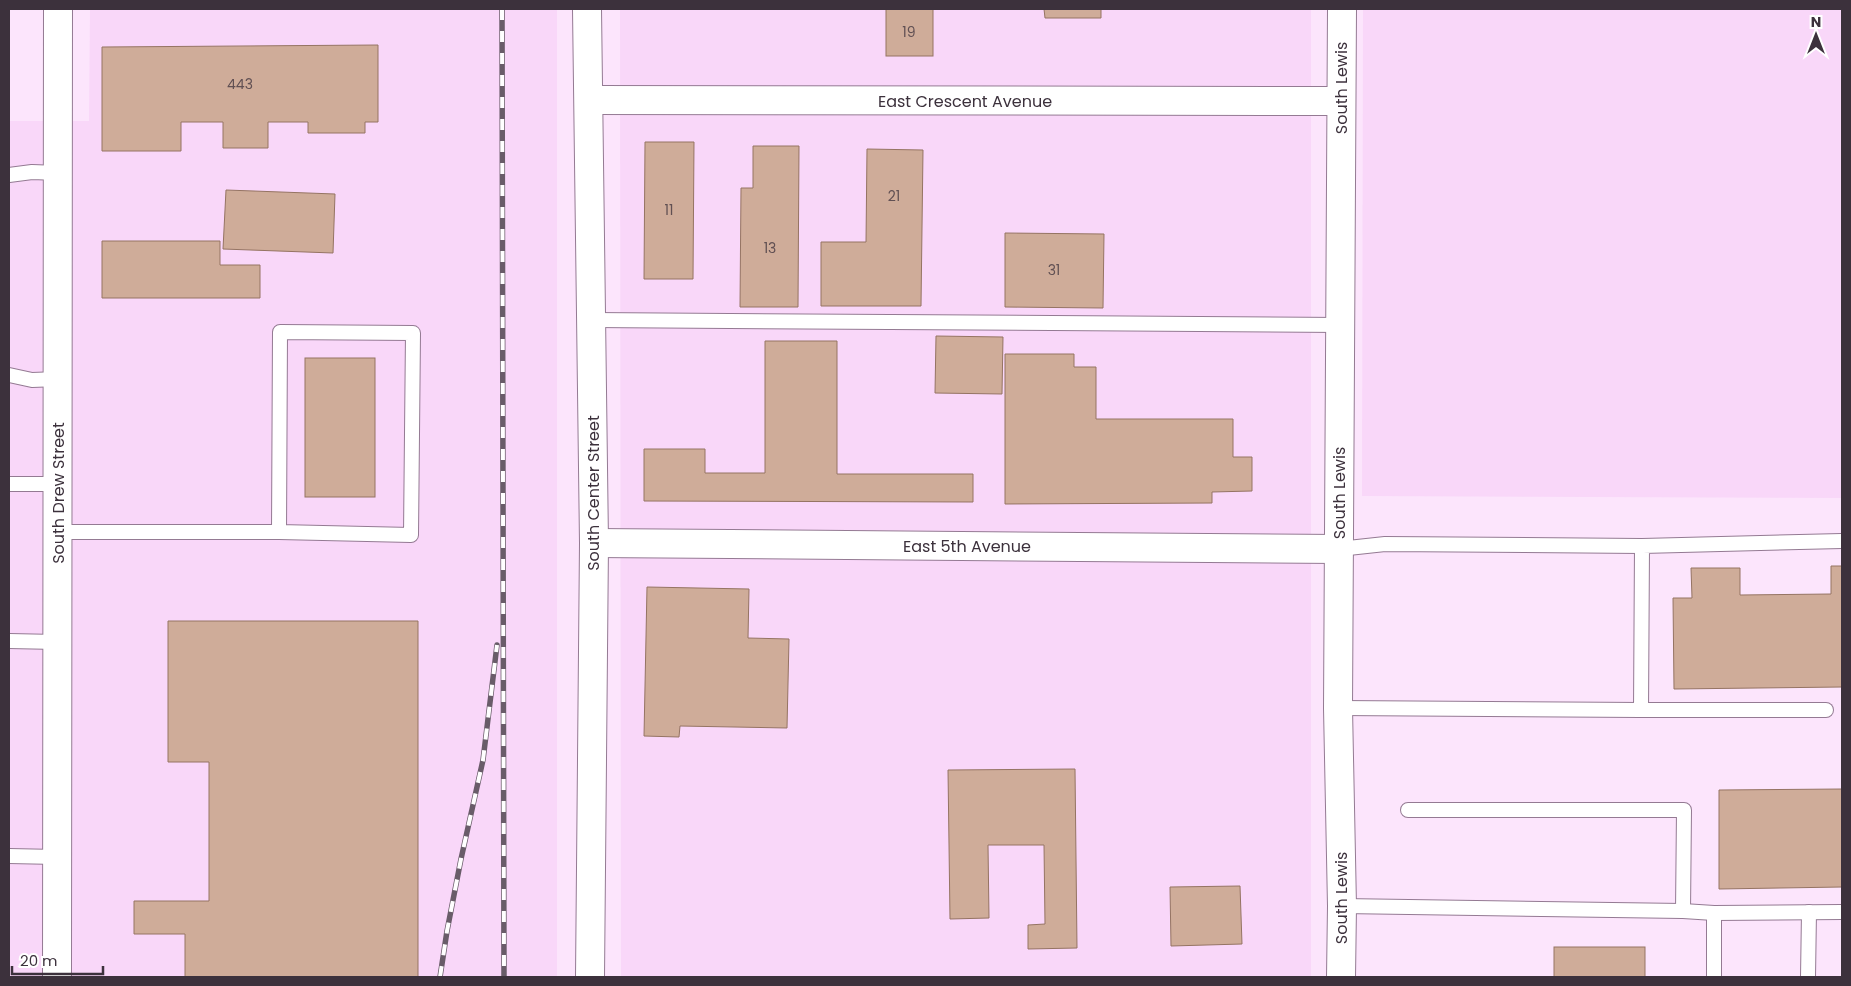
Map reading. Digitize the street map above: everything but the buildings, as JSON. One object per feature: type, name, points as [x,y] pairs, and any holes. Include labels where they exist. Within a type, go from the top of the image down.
[{"type":"street","name":"South Drew Street","points":[[57,977],[58,9]]},
{"type":"street","name":"South Center Street","points":[[587,9],[594,543],[590,977]]},
{"type":"street","name":"South Lewis","points":[[1341,977],[1342,906],[1338,708],[1342,9]]},
{"type":"street","name":"East Crescent Avenue","points":[[588,100],[1341,101]]},
{"type":"street","name":"East 5th Avenue","points":[[594,543],[1339,549]]},
{"type":"lane","points":[[9,175],[32,172],[58,173]]},
{"type":"lane","points":[[592,320],[1341,325]]},
{"type":"lane","points":[[57,532],[279,532],[411,535],[413,333],[280,332],[279,532]]},
{"type":"lane","points":[[9,374],[32,380],[58,379]]},
{"type":"lane","points":[[9,484],[58,484]]},
{"type":"lane","points":[[1339,549],[1385,544],[1642,546],[1842,542]]},
{"type":"lane","points":[[1641,710],[1642,546]]},
{"type":"lane","points":[[9,641],[57,642]]},
{"type":"lane","points":[[1338,708],[1826,710]]},
{"type":"lane","points":[[1408,810],[1684,810],[1683,911]]},
{"type":"lane","points":[[9,856],[57,857]]},
{"type":"lane","points":[[1342,906],[1714,913],[1842,912]]},
{"type":"lane","points":[[1808,977],[1809,912]]},
{"type":"lane","points":[[1714,913],[1714,977]]},
{"type":"shaded area","points":[[90,9],[557,9],[557,977],[9,977],[9,121],[89,121]]},
{"type":"shaded area","points":[[620,9],[1311,9],[1311,977],[621,977]]},
{"type":"shaded area","points":[[1363,9],[1842,9],[1842,498],[1362,496]]},
{"type":"railway","points":[[502,9],[504,977]]},
{"type":"railway","points":[[440,977],[461,859],[483,760],[497,645]]}]
